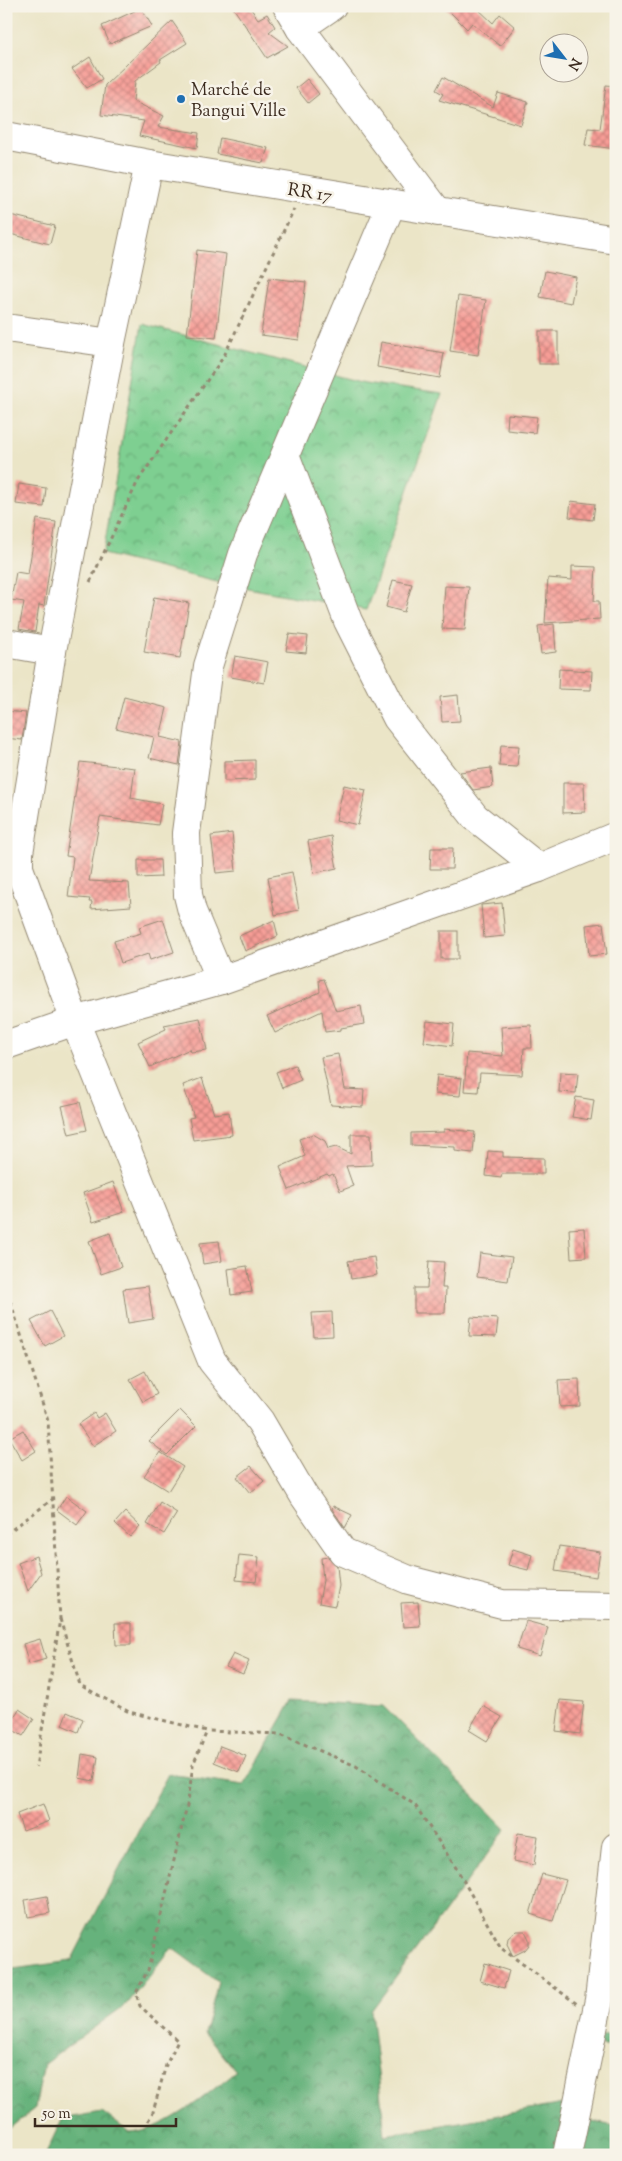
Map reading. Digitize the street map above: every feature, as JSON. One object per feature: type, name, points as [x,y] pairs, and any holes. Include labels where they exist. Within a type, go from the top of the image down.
[{"type":"street","points":[[332,6],[294,17],[438,212]]},
{"type":"street","name":"RR 17","points":[[6,136],[149,164],[391,205],[616,240]]},
{"type":"street","points":[[149,164],[111,343],[52,651],[19,853],[19,868],[75,1021],[212,1361],[260,1421],[304,1496],[343,1552],[409,1580],[502,1604],[616,1606]]},
{"type":"street","points":[[221,980],[192,911],[188,895],[186,833],[208,666],[243,554],[391,205]]},
{"type":"street","points":[[6,328],[111,343]]},
{"type":"street","points":[[286,456],[348,621],[397,718],[475,817],[539,868]]},
{"type":"street","points":[[6,643],[52,651]]},
{"type":"street","points":[[6,1045],[75,1021],[221,980],[539,868],[616,836]]},
{"type":"street","points":[[567,2155],[599,2000],[616,1847]]},
{"type":"path","points":[[89,583],[138,481],[224,356],[302,190]]},
{"type":"path","points":[[6,1287],[48,1421],[53,1499],[60,1619],[36,1767]]},
{"type":"path","points":[[6,1534],[53,1499]]},
{"type":"path","points":[[60,1619],[80,1685],[129,1712],[207,1732],[280,1734],[356,1766],[414,1805],[458,1870],[501,1948],[595,2018]]},
{"type":"path","points":[[148,2121],[153,2112],[166,2065],[178,2041],[140,2006],[136,1993],[148,1970],[188,1801],[193,1765],[207,1732]]},
{"type":"green space","points":[[142,324],[365,383],[442,394],[366,610],[221,583],[103,554]]},
{"type":"green space","points":[[292,1701],[384,1706],[506,1829],[371,2011],[385,2135],[569,2103],[595,2038],[616,2033],[616,2048],[595,2044],[581,2120],[616,2126],[616,2155],[45,2155],[62,2119],[102,2112],[130,2133],[144,2131],[158,2126],[186,2110],[236,2071],[205,2033],[218,1982],[172,1948],[128,2003],[44,2064],[35,2108],[6,2131],[6,1970],[71,1961],[168,1774],[244,1785]]},
{"type":"building","points":[[232,6],[249,6],[258,19],[267,14],[275,27],[269,32],[288,46],[267,58]]},
{"type":"building","points":[[444,6],[475,6],[493,23],[500,14],[515,27],[500,46],[472,23],[467,29]]},
{"type":"building","points":[[141,8],[152,26],[110,44],[102,26]]},
{"type":"building","points":[[172,21],[187,43],[160,60],[161,62],[135,81],[133,101],[164,116],[158,127],[199,133],[197,148],[139,136],[144,121],[101,115],[105,85]]},
{"type":"building","points":[[90,57],[102,79],[87,88],[72,69]]},
{"type":"building","points":[[443,77],[493,107],[498,93],[528,102],[521,125],[439,100],[443,94],[436,90]]},
{"type":"building","points":[[307,79],[319,94],[308,103],[296,88]]},
{"type":"building","points":[[606,85],[616,86],[616,149],[585,145],[588,128],[600,129]]},
{"type":"building","points":[[220,138],[268,148],[263,163],[217,154]]},
{"type":"building","points":[[6,214],[55,226],[50,244],[6,233]]},
{"type":"building","points":[[197,250],[226,254],[216,338],[187,335]]},
{"type":"building","points":[[545,271],[576,277],[571,303],[540,297]]},
{"type":"building","points":[[269,278],[306,282],[299,340],[261,335]]},
{"type":"building","points":[[458,296],[486,300],[478,355],[450,351]]},
{"type":"building","points":[[539,331],[558,331],[558,364],[539,364]]},
{"type":"building","points":[[381,342],[444,353],[440,378],[377,367]]},
{"type":"building","points":[[508,414],[537,417],[535,433],[507,430]]},
{"type":"building","points":[[19,484],[46,488],[44,507],[16,504]]},
{"type":"building","points":[[571,501],[595,504],[593,520],[569,517]]},
{"type":"building","points":[[37,519],[56,522],[44,606],[39,605],[35,632],[19,629],[24,602],[11,600],[16,572],[28,574]]},
{"type":"building","points":[[572,566],[596,567],[594,601],[599,601],[600,619],[545,623],[548,578],[572,580]]},
{"type":"building","points":[[393,580],[412,584],[404,612],[386,607]]},
{"type":"building","points":[[445,586],[469,587],[465,630],[442,629]]},
{"type":"building","points":[[154,597],[189,603],[180,658],[144,652]]},
{"type":"building","points":[[554,624],[556,652],[541,654],[538,626]]},
{"type":"building","points":[[289,634],[308,636],[306,653],[286,651]]},
{"type":"building","points":[[235,656],[268,662],[264,683],[231,677]]},
{"type":"building","points":[[559,669],[592,671],[591,690],[558,689]]},
{"type":"building","points":[[458,695],[460,721],[442,722],[440,697]]},
{"type":"building","points":[[124,697],[167,708],[160,737],[182,742],[179,765],[149,758],[154,737],[116,728]]},
{"type":"building","points":[[6,711],[26,713],[22,740],[6,738]]},
{"type":"building","points":[[501,745],[519,746],[517,767],[499,766]]},
{"type":"building","points":[[255,760],[255,780],[224,781],[224,761]]},
{"type":"building","points":[[80,762],[135,768],[131,798],[162,804],[158,825],[100,817],[89,881],[129,883],[131,906],[91,909],[92,902],[89,902],[90,899],[68,897],[73,857],[66,856]]},
{"type":"building","points":[[491,768],[493,787],[473,790],[460,772]]},
{"type":"building","points":[[563,783],[584,783],[585,812],[563,813]]},
{"type":"building","points":[[344,785],[366,790],[358,825],[336,820]]},
{"type":"building","points":[[232,833],[236,871],[216,873],[211,836]]},
{"type":"building","points":[[331,836],[337,868],[314,873],[308,841]]},
{"type":"building","points":[[431,848],[453,848],[452,869],[430,869]]},
{"type":"building","points":[[138,860],[160,860],[161,877],[138,878]]},
{"type":"building","points":[[292,872],[299,910],[275,915],[268,877]]},
{"type":"building","points":[[502,903],[505,936],[484,938],[481,905]]},
{"type":"building","points":[[163,919],[174,952],[150,960],[148,954],[121,963],[114,941],[141,933],[139,927]]},
{"type":"building","points":[[274,920],[278,936],[245,951],[239,936]]},
{"type":"building","points":[[603,923],[607,954],[589,956],[586,925]]},
{"type":"building","points":[[441,931],[458,931],[458,959],[441,959]]},
{"type":"building","points":[[324,979],[336,1011],[361,1006],[364,1024],[325,1032],[322,1011],[275,1033],[267,1016],[320,992],[319,980]]},
{"type":"building","points":[[200,1018],[207,1050],[191,1052],[190,1049],[150,1067],[138,1042],[166,1029],[164,1025]]},
{"type":"building","points":[[427,1021],[454,1024],[452,1046],[424,1042]]},
{"type":"building","points":[[531,1025],[532,1048],[524,1048],[522,1075],[480,1073],[478,1092],[464,1091],[467,1053],[503,1056],[501,1027]]},
{"type":"building","points":[[338,1054],[345,1089],[364,1090],[363,1107],[331,1105],[321,1057]]},
{"type":"building","points":[[295,1065],[301,1080],[282,1088],[276,1072]]},
{"type":"building","points":[[560,1072],[578,1073],[576,1093],[559,1092]]},
{"type":"building","points":[[437,1075],[462,1078],[460,1096],[435,1094]]},
{"type":"building","points":[[202,1078],[214,1114],[229,1112],[232,1135],[193,1140],[189,1118],[194,1117],[183,1085]]},
{"type":"building","points":[[576,1097],[594,1100],[591,1120],[572,1117]]},
{"type":"building","points":[[80,1102],[87,1130],[69,1134],[62,1106]]},
{"type":"building","points":[[444,1129],[475,1132],[473,1153],[455,1151],[455,1147],[411,1145],[411,1133],[444,1132]]},
{"type":"building","points":[[313,1134],[325,1141],[328,1149],[336,1147],[351,1154],[351,1134],[371,1134],[372,1165],[346,1166],[353,1186],[340,1191],[333,1174],[329,1176],[327,1174],[289,1190],[280,1167],[305,1156],[299,1139]]},
{"type":"building","points":[[488,1151],[503,1152],[503,1157],[544,1158],[544,1174],[502,1174],[501,1178],[486,1176]]},
{"type":"building","points":[[113,1182],[124,1212],[93,1222],[83,1193]]},
{"type":"building","points":[[584,1228],[586,1257],[571,1258],[569,1229]]},
{"type":"building","points":[[110,1233],[121,1267],[101,1274],[89,1241]]},
{"type":"building","points":[[219,1241],[222,1261],[203,1264],[200,1243]]},
{"type":"building","points":[[480,1253],[512,1257],[508,1281],[477,1277]]},
{"type":"building","points":[[374,1257],[377,1275],[351,1279],[348,1261]]},
{"type":"building","points":[[429,1261],[444,1262],[442,1288],[446,1288],[445,1313],[414,1313],[414,1288],[427,1288]]},
{"type":"building","points":[[247,1266],[252,1292],[231,1295],[228,1269]]},
{"type":"building","points":[[148,1286],[153,1319],[128,1323],[123,1289]]},
{"type":"building","points":[[50,1311],[63,1336],[45,1346],[31,1321]]},
{"type":"building","points":[[332,1312],[333,1336],[314,1337],[312,1313]]},
{"type":"building","points":[[471,1317],[498,1319],[496,1337],[469,1336]]},
{"type":"building","points":[[145,1371],[157,1394],[143,1402],[130,1379]]},
{"type":"building","points":[[579,1379],[580,1406],[560,1407],[558,1380]]},
{"type":"building","points":[[180,1410],[196,1426],[167,1455],[149,1441]]},
{"type":"building","points":[[94,1413],[97,1418],[105,1413],[116,1431],[93,1446],[78,1424]]},
{"type":"building","points":[[23,1430],[36,1451],[22,1460],[9,1438]]},
{"type":"building","points":[[160,1452],[183,1467],[168,1491],[144,1476]]},
{"type":"building","points":[[251,1466],[264,1481],[250,1493],[237,1477]]},
{"type":"building","points":[[66,1496],[87,1511],[77,1525],[57,1510]]},
{"type":"building","points":[[160,1502],[177,1513],[164,1534],[147,1524]]},
{"type":"building","points":[[333,1506],[352,1515],[345,1528],[332,1509]]},
{"type":"building","points":[[125,1512],[140,1526],[130,1537],[115,1523]]},
{"type":"building","points":[[559,1546],[600,1552],[596,1577],[555,1571]]},
{"type":"building","points":[[513,1549],[532,1555],[528,1570],[508,1565]]},
{"type":"building","points":[[239,1555],[259,1557],[256,1582],[236,1580]]},
{"type":"building","points":[[36,1556],[41,1573],[28,1591],[18,1563]]},
{"type":"building","points":[[328,1557],[337,1566],[339,1586],[335,1606],[319,1603],[323,1580],[321,1558]]},
{"type":"building","points":[[418,1602],[420,1626],[403,1627],[401,1603]]},
{"type":"building","points":[[526,1621],[548,1627],[540,1656],[517,1649]]},
{"type":"building","points":[[115,1623],[131,1623],[131,1645],[116,1645]]},
{"type":"building","points":[[40,1639],[46,1659],[29,1664],[23,1644]]},
{"type":"building","points":[[233,1654],[249,1661],[243,1674],[226,1667]]},
{"type":"building","points":[[560,1700],[584,1702],[580,1734],[556,1731]]},
{"type":"building","points":[[483,1706],[502,1717],[487,1741],[469,1730]]},
{"type":"building","points":[[19,1709],[34,1719],[23,1736],[8,1727]]},
{"type":"building","points":[[67,1712],[83,1719],[78,1732],[62,1725]]},
{"type":"building","points":[[220,1746],[246,1756],[239,1772],[214,1762]]},
{"type":"building","points":[[82,1754],[98,1757],[94,1781],[79,1778]]},
{"type":"building","points":[[43,1804],[49,1821],[23,1831],[17,1814]]},
{"type":"building","points":[[518,1833],[538,1836],[534,1865],[513,1861]]},
{"type":"building","points":[[542,1874],[566,1880],[553,1921],[530,1914]]},
{"type":"building","points":[[47,1896],[50,1913],[28,1917],[25,1900]]},
{"type":"building","points":[[516,1931],[525,1931],[529,1939],[529,1945],[525,1950],[513,1956],[507,1944],[508,1938]]},
{"type":"building","points":[[485,1963],[509,1971],[504,1988],[480,1981]]},
{"type":"place","name":"Marché de Bangui Ville","points":[[181,99]]}]
